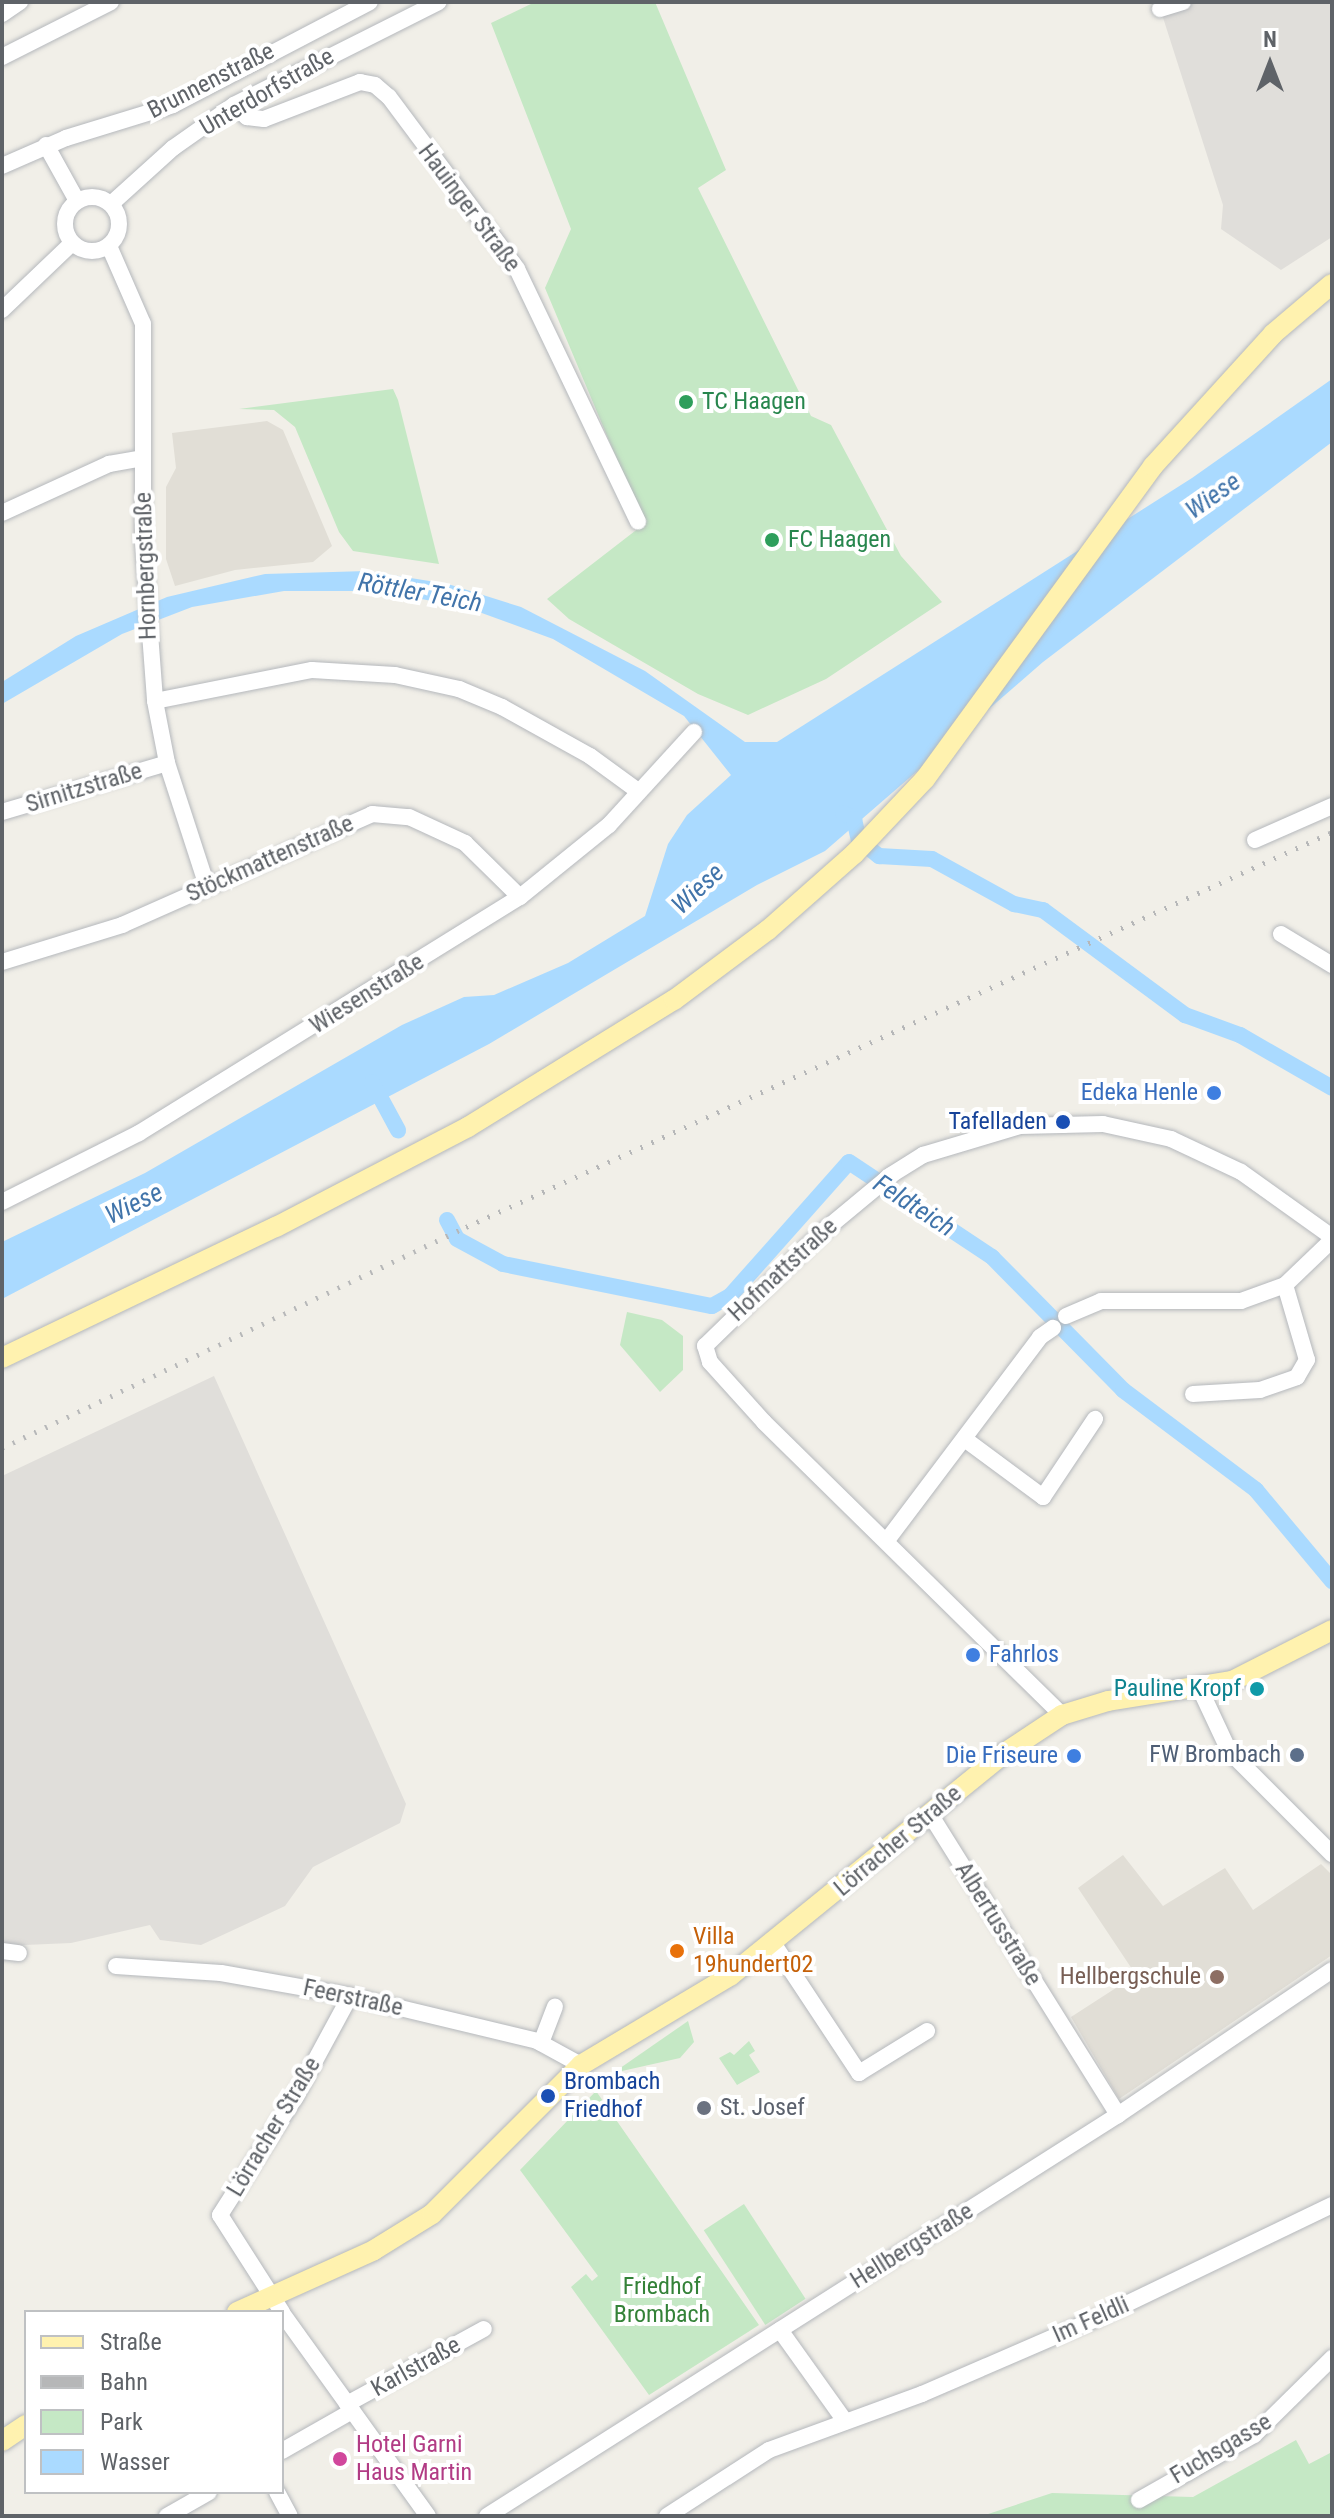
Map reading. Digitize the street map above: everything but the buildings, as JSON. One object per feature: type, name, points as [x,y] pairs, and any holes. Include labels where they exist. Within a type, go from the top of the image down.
[{"type":"main road","points":[[2,1358],[276,1227],[468,1127],[572,1066],[712,973],[854,854],[925,779],[986,701],[1172,443],[1273,334],[1332,284]]},
{"type":"main road","name":"Lörracher Straße","points":[[253,2310],[278,2307],[432,2214],[581,2065],[730,1976],[1003,1754],[1062,1715],[1108,1701],[1200,1689],[1255,1672],[1332,1630]]},
{"type":"main road","points":[[2,2441],[24,2426]]},
{"type":"street","points":[[2,14],[20,2]]},
{"type":"street","points":[[2,57],[111,2]]},
{"type":"street","name":"Brunnenstraße","points":[[2,166],[46,145],[173,105],[370,2]]},
{"type":"street","name":"Unterdorfstraße","points":[[111,204],[173,148],[234,105],[439,2]]},
{"type":"street","points":[[1160,9],[1183,2]]},
{"type":"street","name":"Hauinger Straße","points":[[234,105],[247,117],[264,119],[360,82],[375,85],[389,97],[517,269],[638,521]]},
{"type":"street","points":[[46,145],[77,201]]},
{"type":"street","points":[[101,198],[111,204],[120,226],[109,246],[97,251],[72,243],[64,221],[77,201],[101,198]]},
{"type":"street","points":[[2,310],[72,243]]},
{"type":"street","name":"Hornbergstraße","points":[[109,246],[143,324],[145,592],[155,701],[167,763],[207,886]]},
{"type":"street","points":[[2,513],[109,464],[142,458]]},
{"type":"street","points":[[155,701],[312,670],[411,677],[502,707],[590,756],[638,791]]},
{"type":"street","name":"Wiesenstraße","points":[[2,1202],[139,1133],[520,897],[576,856],[694,732]]},
{"type":"street","name":"Sirnitzstraße","points":[[2,812],[167,763]]},
{"type":"street","points":[[1255,840],[1332,806]]},
{"type":"street","name":"Stöckmattenstraße","points":[[2,962],[76,943],[361,817],[384,813],[409,817],[465,843],[520,897]]},
{"type":"street","points":[[1281,934],[1332,965]]},
{"type":"street","name":"Hofmattstraße","points":[[1062,1715],[888,1539],[764,1422],[710,1362],[705,1346],[891,1175],[923,1155],[1020,1126],[1103,1124],[1171,1139],[1211,1155],[1332,1238]]},
{"type":"street","points":[[1066,1316],[1101,1301],[1241,1301],[1285,1285],[1332,1238]]},
{"type":"street","points":[[1193,1394],[1260,1390],[1297,1377],[1307,1360],[1285,1285]]},
{"type":"street","points":[[888,1539],[966,1440],[1040,1337],[1053,1328]]},
{"type":"street","points":[[966,1440],[1043,1497],[1095,1419]]},
{"type":"street","points":[[1200,1689],[1229,1751],[1332,1854]]},
{"type":"street","name":"Albertusstraße","points":[[930,1814],[1118,2115]]},
{"type":"street","points":[[773,1943],[859,2073],[927,2031]]},
{"type":"street","name":"Feerstraße","points":[[116,1966],[221,1973],[350,1996],[541,2043],[581,2065]]},
{"type":"street","name":"Hellbergstraße","points":[[487,2516],[1118,2115],[1332,1970]]},
{"type":"street","name":"Lörracher Straße","points":[[278,2307],[220,2215],[296,2096],[350,1996]]},
{"type":"street","points":[[541,2043],[555,2007]]},
{"type":"street","name":"Im Feldli","points":[[667,2516],[769,2450],[1091,2321],[1332,2205]]},
{"type":"street","name":"Karlstraße","points":[[284,2315],[428,2516]]},
{"type":"street","name":"Karlstraße","points":[[350,2407],[484,2329]]},
{"type":"street","points":[[780,2330],[845,2421]]},
{"type":"street","name":"Fuchsgasse","points":[[1139,2500],[1254,2435],[1332,2358]]},
{"type":"street","points":[[284,2450],[350,2407]]},
{"type":"street","points":[[169,2516],[206,2494]]},
{"type":"street","points":[[278,2494],[290,2516]]},
{"type":"shaded area","points":[[1158,2],[1332,2],[1332,237],[1281,270],[1221,229],[1223,205]]},
{"type":"shaded area","points":[[267,421],[283,430],[332,546],[313,562],[235,570],[175,586],[166,559],[166,487],[176,468],[172,433]]},
{"type":"shaded area","points":[[214,1376],[406,1804],[400,1823],[313,1867],[285,1906],[201,1945],[160,1940],[150,1925],[71,1943],[2,1946],[2,1476]]},
{"type":"shaded area","name":"Hellbergschule","points":[[1123,1855],[1163,1906],[1225,1868],[1253,1910],[1321,1864],[1332,1875],[1332,1955],[1119,2099],[1071,2017],[1136,1975],[1078,1888]]},
{"type":"green space","points":[[535,2],[655,2],[726,170],[698,188],[811,416],[831,425],[901,556],[942,602],[826,679],[748,715],[698,694],[569,619],[547,599],[644,524],[545,288],[571,229],[491,23]]},
{"type":"green space","points":[[393,389],[439,564],[353,551],[339,532],[295,427],[274,410],[239,409]]},
{"type":"green space","points":[[627,1312],[662,1320],[683,1336],[683,1370],[660,1392],[620,1345]]},
{"type":"green space","points":[[688,2021],[694,2042],[680,2058],[613,2073]]},
{"type":"green space","points":[[749,2041],[755,2051],[749,2055],[760,2072],[737,2085],[719,2058],[730,2052],[734,2055]]},
{"type":"green space","name":"Friedhof Brombach","points":[[596,2091],[759,2325],[649,2395],[571,2287],[586,2274],[592,2281],[598,2276],[520,2170]]},
{"type":"green space","points":[[744,2204],[806,2299],[765,2325],[704,2230]]},
{"type":"green space","points":[[1296,2440],[1309,2464],[1332,2452],[1332,2516],[982,2516],[1052,2493],[1193,2497]]},
{"type":"water","points":[[1332,379],[1332,442],[1043,662],[825,851],[757,885],[489,1044],[2,1299],[2,1242],[145,1173],[402,1025],[464,997],[494,995],[568,963],[645,916],[668,844],[687,815],[731,775],[684,716],[553,639],[468,608],[380,591],[284,591],[192,607],[122,634],[2,704],[2,682],[76,636],[167,597],[265,574],[367,571],[448,584],[521,607],[645,671],[745,742],[777,742],[1192,478]]},
{"type":"waterway","points":[[843,813],[854,819],[859,840],[879,856],[932,859],[1014,904],[1043,910],[1185,1015],[1240,1035],[1332,1088]]},
{"type":"waterway","name":"Feldteich","points":[[372,1082],[398,1130]]},
{"type":"waterway","name":"Feldteich","points":[[447,1220],[457,1239],[503,1264],[712,1306],[730,1296],[849,1162],[992,1257],[1123,1390],[1256,1490],[1332,1581]]},
{"type":"railway","points":[[2,1448],[466,1227],[1332,832]]},
{"type":"place","name":"TC Haagen","points":[[686,402]]},
{"type":"place","name":"FC Haagen","points":[[772,540]]},
{"type":"place","name":"Edeka Henle","points":[[1214,1093]]},
{"type":"place","name":"Tafelladen","points":[[1063,1122]]},
{"type":"place","name":"Fahrlos","points":[[973,1655]]},
{"type":"place","name":"Pauline Kropf","points":[[1257,1689]]},
{"type":"place","name":"FW Brombach","points":[[1297,1755]]},
{"type":"place","name":"Die Friseure","points":[[1074,1756]]},
{"type":"place","name":"Villa 19hundert02","points":[[677,1951]]},
{"type":"place","name":"Hellbergschule","points":[[1217,1977]]},
{"type":"place","name":"Brombach Friedhof","points":[[548,2096]]},
{"type":"place","name":"St. Josef","points":[[704,2108]]},
{"type":"place","name":"Hotel Garni Haus Martin","points":[[340,2459]]},
{"type":"water label","name":"Wiese","points":[[1213,496]]},
{"type":"water label","name":"Röttler Teich","points":[[420,593]]},
{"type":"water label","name":"Wiese","points":[[698,889]]},
{"type":"water label","name":"Wiese","points":[[134,1204]]}]
